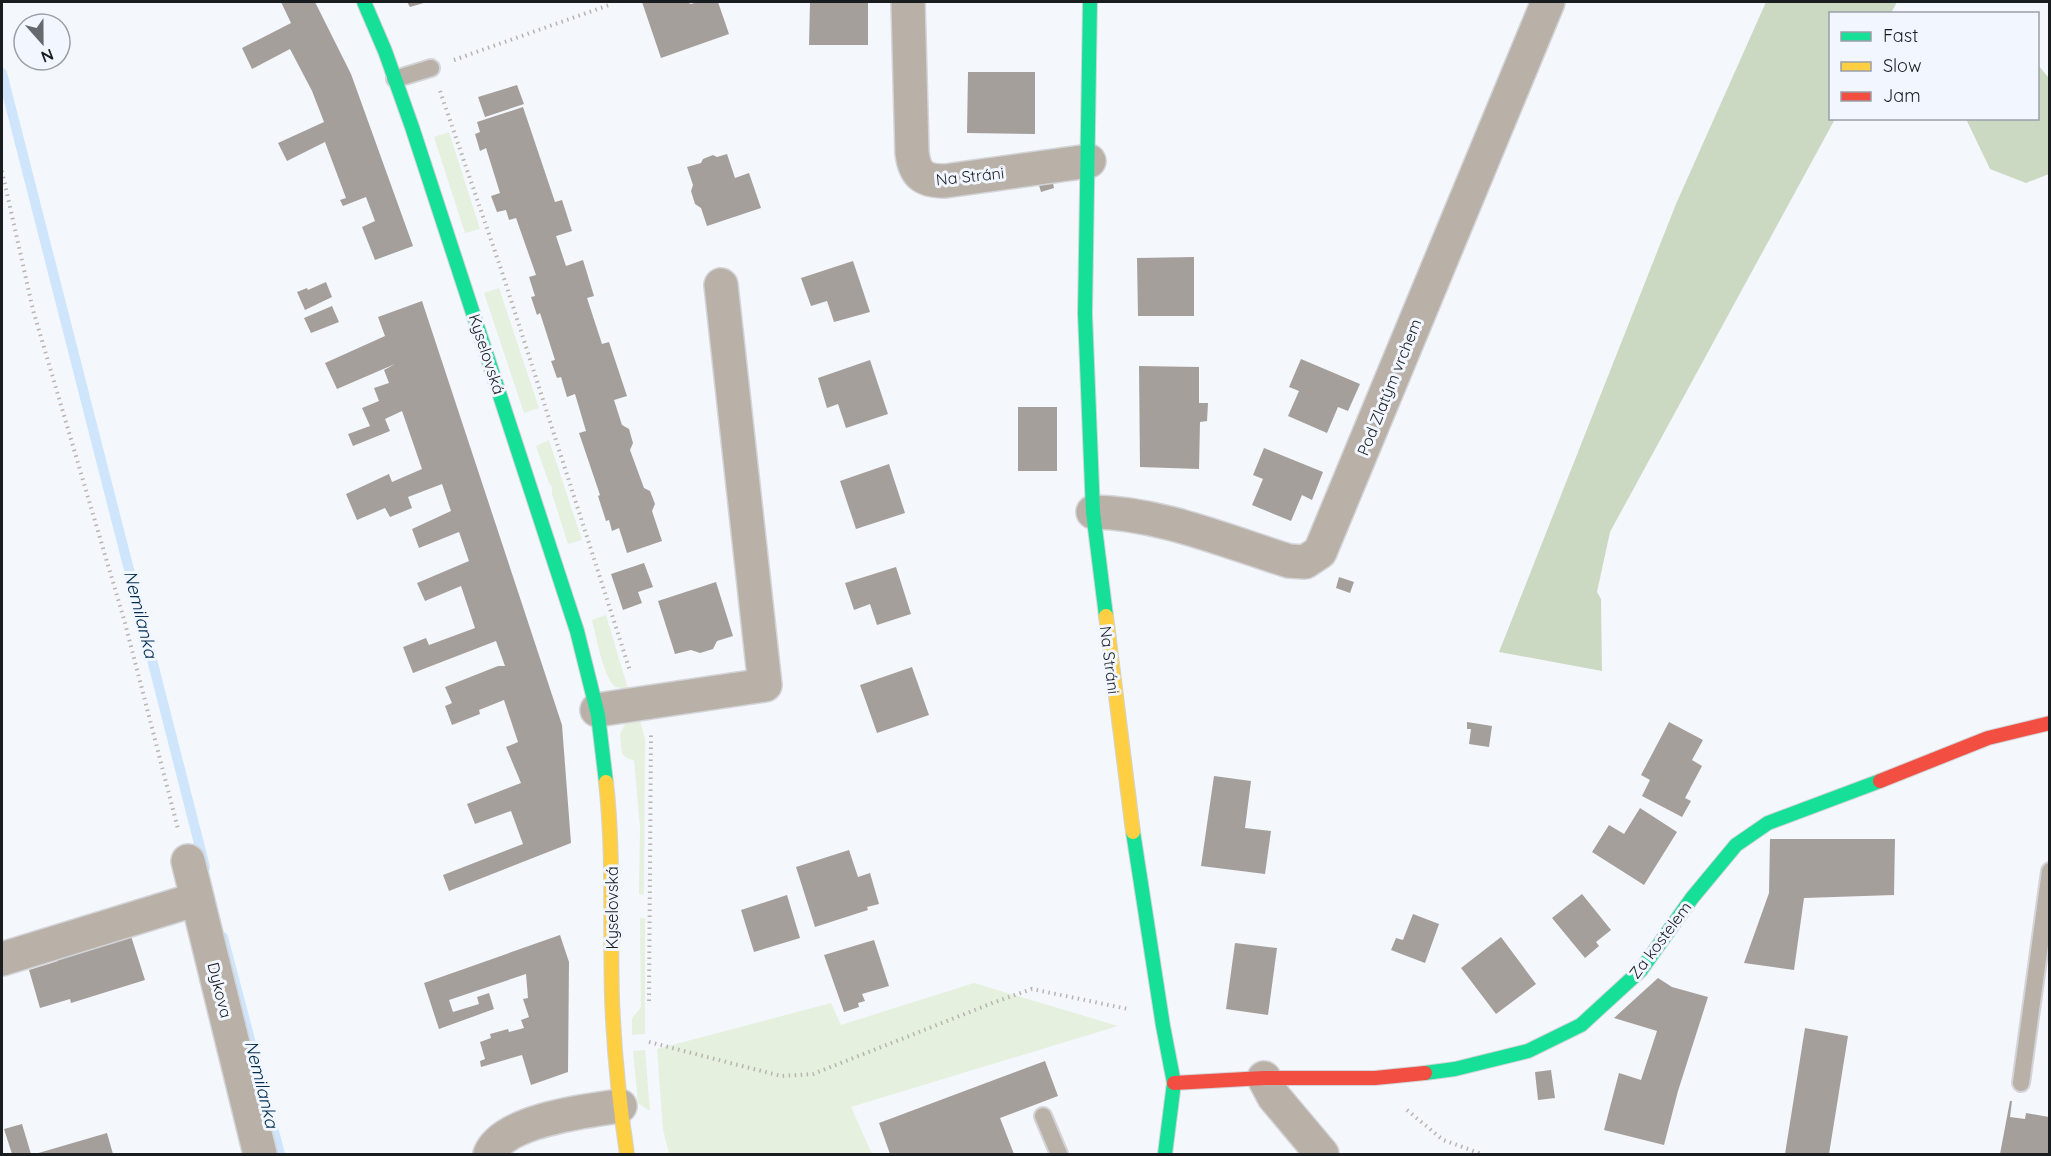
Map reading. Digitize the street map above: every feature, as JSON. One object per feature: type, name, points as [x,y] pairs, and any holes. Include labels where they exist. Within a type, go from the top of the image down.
[{"type":"street","name":"Kyselovská","points":[[364,2],[395,79],[571,608],[590,674],[606,768],[610,823],[612,1014],[627,1155]]},
{"type":"street","name":"Na Stráni","points":[[908,2],[912,153],[916,170],[919,173],[930,180],[945,180],[1089,160]]},
{"type":"street","name":"Na Stráni","points":[[1090,2],[1085,314],[1093,512],[1132,827],[1174,1083],[1165,1155]]},
{"type":"street","name":"Pod Zlatým vrchem","points":[[1093,512],[1113,513],[1177,526],[1289,561],[1305,562],[1320,552],[1548,2]]},
{"type":"street","points":[[597,710],[765,685],[721,285]]},
{"type":"street","name":"Za kostelem","points":[[1174,1083],[1264,1078],[1375,1078],[1455,1070],[1528,1051],[1581,1025],[1641,970],[1692,898],[1736,845],[1768,823],[1820,805],[1988,738],[2049,723]]},
{"type":"street","name":"Dykova","points":[[188,861],[256,1153]]},
{"type":"street","points":[[2,959],[197,899]]},
{"type":"street","points":[[1264,1078],[1274,1097],[1322,1155]]},
{"type":"street","points":[[490,1155],[501,1139],[518,1130],[574,1113],[620,1106]]},
{"type":"lane","points":[[395,79],[431,68]]},
{"type":"lane","points":[[2021,1083],[2049,870]]},
{"type":"lane","points":[[1043,1116],[1059,1155]]},
{"type":"path","points":[[612,4],[431,68],[493,245],[632,676]]},
{"type":"path","points":[[2,171],[33,310],[125,622],[188,861]]},
{"type":"path","points":[[649,727],[652,736],[649,1008]]},
{"type":"path","points":[[649,1030],[649,1042],[781,1076],[813,1074],[1032,989],[1162,1016]]},
{"type":"path","points":[[1375,1078],[1389,1096],[1443,1140],[1482,1155]]},
{"type":"green space","points":[[1766,2],[1897,2],[1892,12],[1829,12],[1829,120],[1834,120],[1610,532],[1597,592],[1601,599],[1602,671],[1499,652],[1676,204]]},
{"type":"green space","points":[[2039,66],[2049,78],[2049,174],[2026,183],[1990,169],[1966,120],[2039,120]]},
{"type":"green space","points":[[449,132],[480,229],[465,233],[434,137]]},
{"type":"green space","points":[[499,288],[539,408],[524,413],[484,293]]},
{"type":"green space","points":[[549,440],[582,540],[568,544],[552,494],[552,487],[536,446]]},
{"type":"green space","points":[[606,615],[628,689],[615,687],[610,681],[600,655],[592,620]]},
{"type":"green space","points":[[639,717],[645,739],[644,895],[639,894],[640,827],[634,760],[622,754],[620,734],[626,722]]},
{"type":"green space","points":[[640,918],[645,918],[645,1034],[632,1035],[632,1018],[641,1007]]},
{"type":"green space","points":[[974,983],[1118,1026],[851,1107],[872,1154],[669,1154],[663,1129],[657,1049],[831,1003],[841,1025]]},
{"type":"green space","points":[[645,1050],[650,1111],[638,1103],[633,1051]]},
{"type":"building","points":[[281,2],[315,2],[351,74],[413,246],[375,260],[362,227],[375,221],[366,197],[343,206],[340,200],[346,198],[325,142],[287,161],[278,143],[324,122],[312,91],[290,49],[252,69],[242,48],[291,23]]},
{"type":"building","points":[[407,2],[427,2],[410,7]]},
{"type":"building","points":[[642,2],[691,4],[718,2],[729,34],[661,58]]},
{"type":"building","points":[[810,2],[868,2],[868,45],[809,45]]},
{"type":"building","points":[[968,72],[1035,72],[1035,134],[967,133]]},
{"type":"building","points":[[517,85],[524,104],[485,117],[478,97]]},
{"type":"building","points":[[523,107],[555,202],[562,200],[572,231],[556,236],[566,266],[583,260],[594,296],[587,298],[602,344],[609,342],[627,396],[614,400],[622,425],[629,429],[633,443],[630,450],[644,488],[650,491],[655,504],[652,511],[662,541],[627,553],[619,528],[612,531],[609,520],[606,521],[598,496],[600,495],[579,433],[586,431],[575,394],[567,397],[561,377],[557,378],[551,361],[555,360],[540,313],[537,315],[531,297],[535,296],[529,277],[536,275],[516,218],[509,220],[506,210],[497,212],[491,196],[500,193],[486,148],[480,151],[475,134],[480,132],[477,122]]},
{"type":"building","points":[[727,154],[735,178],[749,173],[761,208],[707,226],[701,208],[695,204],[691,191],[693,185],[687,167],[701,163],[703,159],[713,155],[717,157]]},
{"type":"building","points":[[1052,179],[1054,188],[1041,192],[1038,182]]},
{"type":"building","points":[[1194,257],[1194,316],[1138,316],[1137,258]]},
{"type":"building","points":[[853,261],[870,312],[834,322],[827,301],[811,306],[801,278]]},
{"type":"building","points":[[326,282],[332,297],[305,310],[297,292]]},
{"type":"building","points":[[422,301],[562,725],[571,843],[449,891],[443,875],[523,844],[511,811],[475,824],[467,804],[521,783],[506,747],[518,742],[504,700],[479,710],[480,714],[452,725],[445,706],[452,703],[445,687],[498,666],[505,666],[496,641],[413,673],[403,647],[426,638],[429,645],[475,628],[461,586],[425,601],[417,583],[469,561],[459,532],[419,548],[412,529],[451,511],[442,484],[408,497],[412,508],[390,517],[385,508],[357,520],[346,494],[389,474],[392,482],[422,469],[402,411],[385,419],[390,431],[353,446],[348,434],[370,426],[362,408],[379,401],[374,388],[389,383],[384,370],[395,364],[337,389],[325,363],[385,336],[378,317]]},
{"type":"building","points":[[332,306],[339,322],[311,333],[304,318]]},
{"type":"building","points":[[1301,359],[1360,384],[1348,411],[1338,407],[1327,433],[1288,416],[1299,391],[1289,387]]},
{"type":"building","points":[[870,360],[888,414],[846,428],[838,404],[827,408],[818,378]]},
{"type":"building","points":[[1139,366],[1199,367],[1199,403],[1208,403],[1207,421],[1200,422],[1199,469],[1140,467]]},
{"type":"building","points":[[1018,407],[1057,407],[1057,471],[1018,471]]},
{"type":"building","points":[[1264,448],[1323,472],[1312,500],[1302,495],[1291,521],[1252,505],[1263,479],[1253,475]]},
{"type":"building","points":[[889,464],[905,513],[856,529],[840,481]]},
{"type":"building","points":[[644,563],[653,587],[638,592],[642,603],[623,610],[611,574]]},
{"type":"building","points":[[896,567],[911,614],[877,625],[870,604],[854,610],[845,583]]},
{"type":"building","points":[[1339,577],[1354,582],[1350,593],[1336,588]]},
{"type":"building","points":[[716,582],[733,636],[717,641],[713,649],[700,653],[691,650],[675,654],[658,601]]},
{"type":"building","points":[[912,667],[929,715],[877,733],[860,685]]},
{"type":"building","points":[[1467,722],[1492,726],[1489,747],[1469,744],[1471,729],[1467,729]]},
{"type":"building","points":[[1669,722],[1703,740],[1692,760],[1702,766],[1685,798],[1691,801],[1682,817],[1642,796],[1650,780],[1641,775]]},
{"type":"building","points":[[1214,776],[1251,781],[1245,828],[1271,831],[1265,874],[1201,866]]},
{"type":"building","points":[[1640,808],[1677,832],[1644,885],[1592,852],[1609,825],[1624,834]]},
{"type":"building","points":[[1770,839],[1895,839],[1894,895],[1804,898],[1794,970],[1744,963],[1769,893]]},
{"type":"building","points":[[849,850],[858,877],[870,873],[879,904],[867,907],[868,910],[815,927],[796,867]]},
{"type":"building","points":[[1582,894],[1611,930],[1596,942],[1599,946],[1585,958],[1552,918]]},
{"type":"building","points":[[787,895],[800,938],[754,952],[741,910]]},
{"type":"building","points":[[1413,914],[1439,924],[1425,963],[1391,950],[1396,938],[1403,940]]},
{"type":"building","points":[[560,935],[569,962],[568,1072],[531,1085],[522,1055],[481,1067],[480,1061],[485,1059],[480,1042],[491,1038],[490,1034],[524,1028],[521,1020],[529,1017],[523,999],[528,998],[526,974],[449,1000],[453,1012],[479,1004],[477,997],[489,993],[494,1009],[439,1029],[424,983]]},
{"type":"building","points":[[131,936],[145,980],[71,1003],[70,999],[40,1008],[29,970],[58,961],[57,958]]},
{"type":"building","points":[[1501,937],[1536,984],[1496,1014],[1461,968]]},
{"type":"building","points":[[874,940],[889,986],[862,994],[865,1001],[858,1003],[859,1007],[844,1012],[824,955]]},
{"type":"building","points":[[1235,943],[1277,948],[1268,1015],[1226,1009]]},
{"type":"building","points":[[1658,978],[1672,987],[1708,997],[1678,1091],[1664,1145],[1604,1130],[1619,1073],[1641,1080],[1657,1031],[1614,1018]]},
{"type":"building","points":[[1805,1028],[1848,1036],[1829,1154],[1785,1154]]},
{"type":"building","points":[[1045,1061],[1058,1096],[1000,1118],[1014,1154],[890,1154],[879,1123]]},
{"type":"building","points":[[1551,1070],[1555,1098],[1538,1100],[1535,1072]]},
{"type":"building","points":[[2010,1101],[2012,1101],[2010,1117],[2025,1119],[2026,1113],[2049,1117],[2049,1154],[2000,1154]]},
{"type":"building","points":[[22,1124],[31,1154],[12,1154],[4,1129]]},
{"type":"building","points":[[107,1133],[113,1154],[35,1154]]},
{"type":"waterway","name":"Nemilanka","points":[[2,73],[205,867]]},
{"type":"waterway","name":"Nemilanka","points":[[223,937],[280,1154]]},
{"type":"traffic: fast","points":[[364,2],[385,51],[412,127],[577,631],[598,715],[606,782]]},
{"type":"traffic: fast","points":[[1090,2],[1085,314],[1093,512],[1106,616]]},
{"type":"traffic: fast","points":[[1425,1073],[1455,1069],[1528,1051],[1581,1025],[1641,970],[1692,898],[1736,845],[1768,823],[1880,781]]},
{"type":"traffic: fast","points":[[1133,832],[1174,1083],[1165,1154]]},
{"type":"traffic: slow","points":[[1106,616],[1133,832]]},
{"type":"traffic: slow","points":[[606,782],[611,863],[613,1018],[617,1076],[627,1154]]},
{"type":"traffic: jam","points":[[1880,781],[1988,738],[2050,723]]},
{"type":"traffic: jam","points":[[1174,1083],[1264,1078],[1375,1078],[1425,1073]]}]
